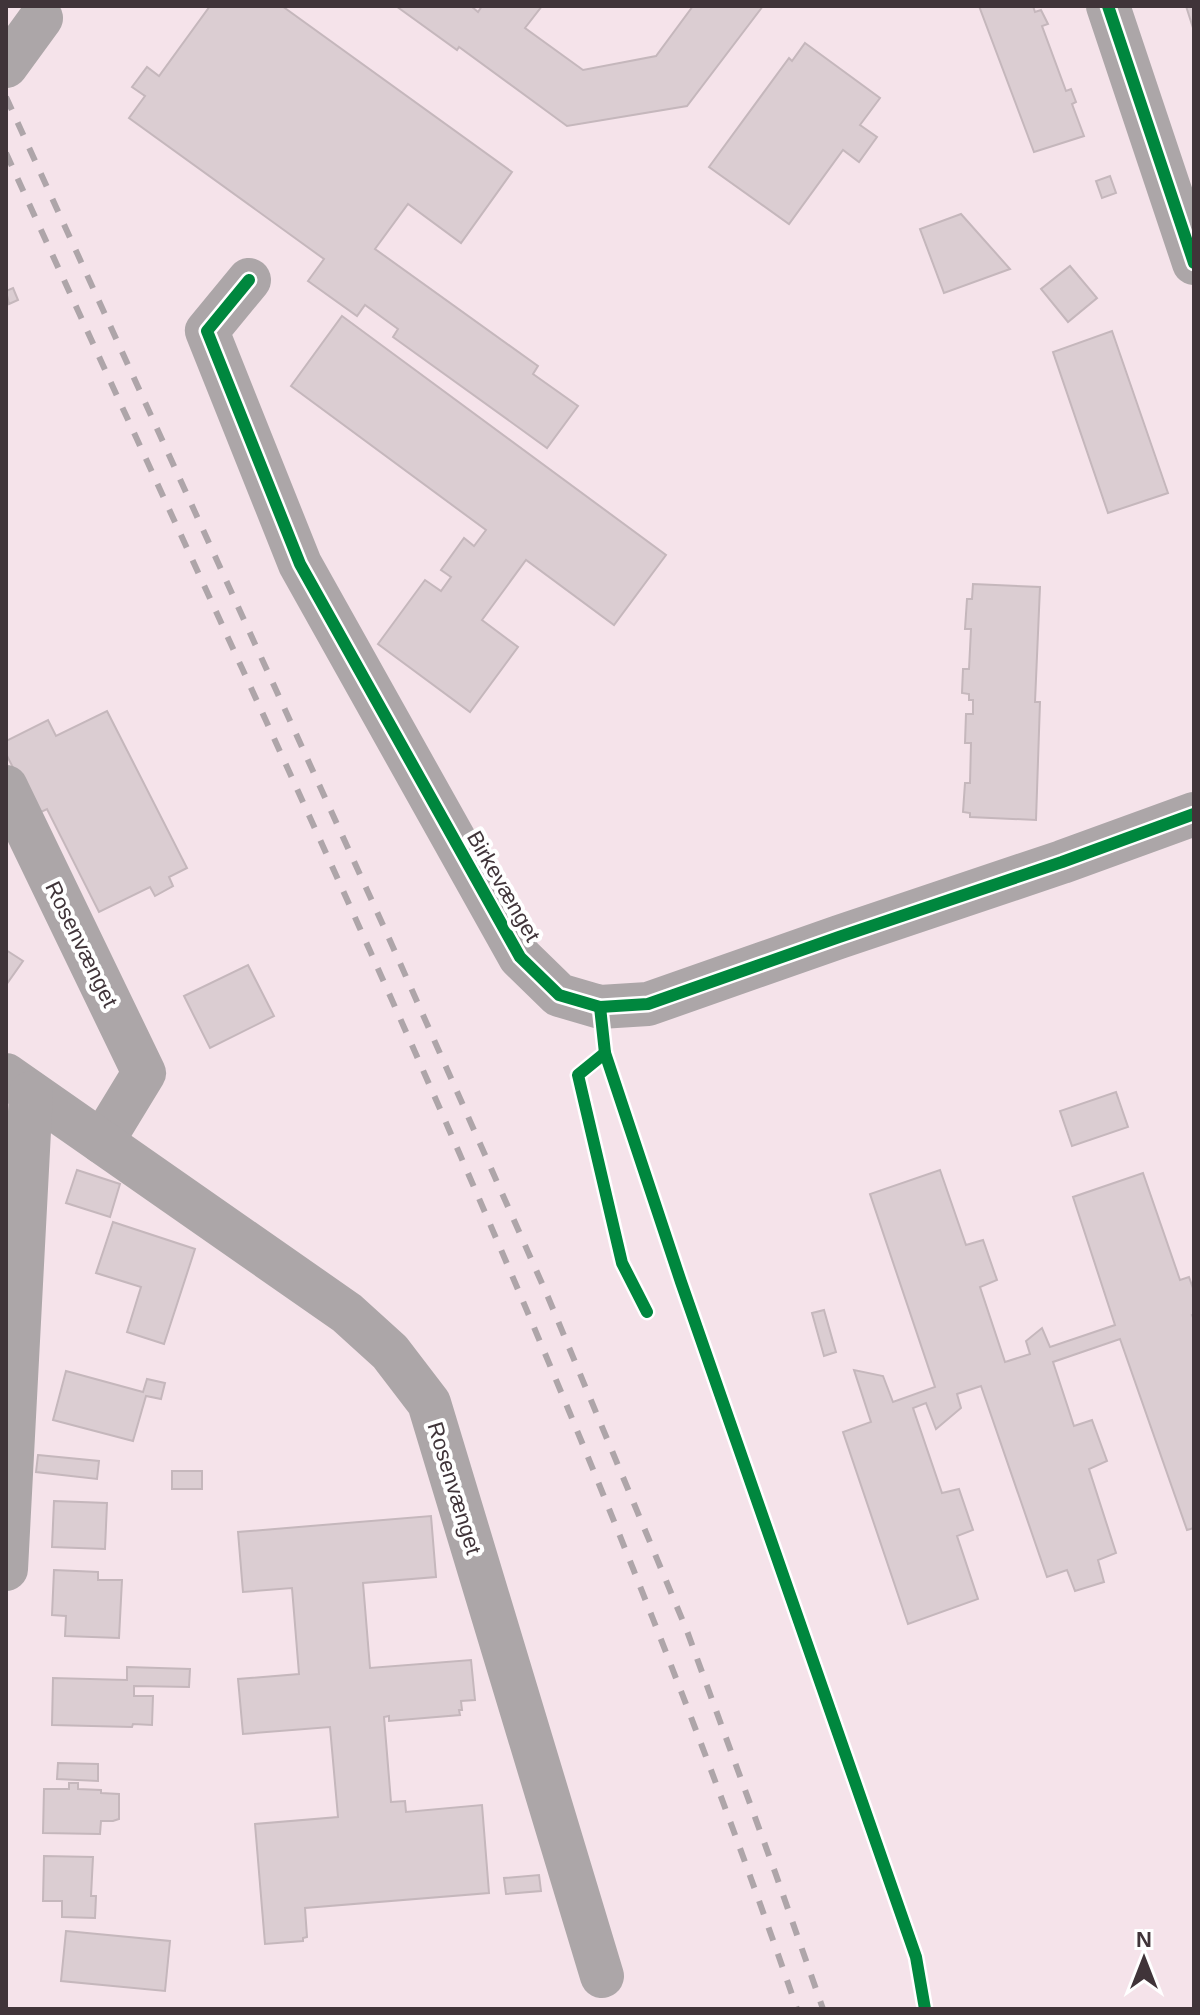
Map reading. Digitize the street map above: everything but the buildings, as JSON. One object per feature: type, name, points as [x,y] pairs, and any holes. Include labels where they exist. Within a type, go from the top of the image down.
[{"type":"street","points":[[1108,6],[1194,263]]},
{"type":"street","points":[[6,66],[41,18]]},
{"type":"street","name":"Birkevænget","points":[[249,280],[207,331],[300,564],[520,957],[559,995],[600,1007],[648,1004],[1194,814]]},
{"type":"street","name":"Rosenvænget","points":[[6,787],[144,1073],[102,1142]]},
{"type":"street","name":"Rosenvænget","points":[[19,1084],[347,1313],[390,1352],[429,1403],[602,1976]]},
{"type":"street","name":"Rosenvænget","points":[[6,1569],[19,1084]]},
{"type":"railway","points":[[6,97],[388,936],[548,1297],[687,1631],[823,2009]]},
{"type":"railway","points":[[6,153],[321,841],[524,1303],[712,1771],[797,2009]]},
{"type":"cycle path","points":[[1108,6],[1194,263]]},
{"type":"cycle path","points":[[249,280],[207,331],[300,564],[520,957],[559,995],[600,1007],[648,1004],[1194,814]]},
{"type":"cycle path","points":[[600,1007],[605,1053],[681,1282],[916,1957],[925,2009]]},
{"type":"cycle path","points":[[605,1053],[578,1075],[622,1263],[647,1312]]}]
